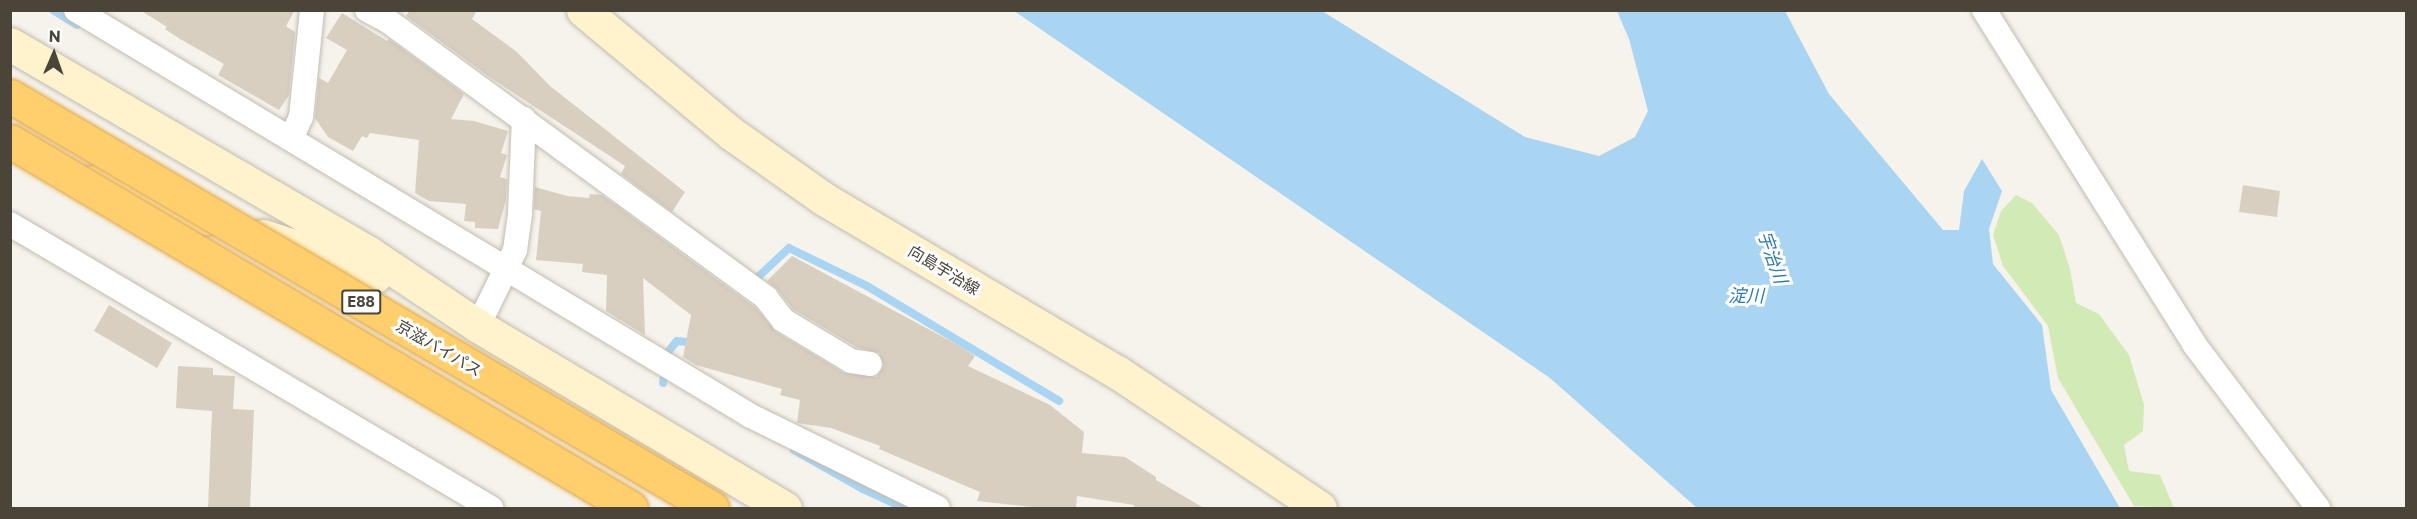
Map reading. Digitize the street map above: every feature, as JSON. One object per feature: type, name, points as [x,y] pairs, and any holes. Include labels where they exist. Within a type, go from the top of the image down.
[{"type":"highway","name":"京滋バイパス","points":[[10,96],[712,508]]},
{"type":"highway","name":"E88","points":[[10,141],[631,508]]},
{"type":"street","points":[[76,10],[751,416],[938,508]]},
{"type":"street","points":[[291,139],[301,117],[312,10]]},
{"type":"street","points":[[367,10],[388,21],[766,298],[783,320],[851,361],[870,364]]},
{"type":"street","name":"向島宇治線","points":[[583,10],[732,134],[824,199],[1117,372],[1320,508]]},
{"type":"street","points":[[1984,10],[2194,344],[2318,508]]},
{"type":"street","points":[[10,44],[369,253],[464,317],[786,508]]},
{"type":"street","points":[[464,317],[507,269],[515,250],[520,213],[524,120]]},
{"type":"street","points":[[10,152],[131,195],[343,262],[464,317]]},
{"type":"street","points":[[10,224],[491,508]]},
{"type":"green space","points":[[2016,195],[2032,203],[2059,235],[2070,269],[2076,303],[2099,314],[2129,355],[2144,405],[2143,431],[2124,445],[2129,471],[2160,475],[2174,508],[2134,506],[2058,378],[2048,326],[2003,266],[1993,235],[2001,211]]},
{"type":"water","name":"淀川","points":[[1014,11],[1322,11],[1525,137],[1599,156],[1635,137],[1648,111],[1629,39],[1617,11],[1785,11],[1829,94],[1943,230],[1959,230],[1964,191],[1982,159],[2002,191],[1989,229],[1993,264],[2042,325],[2051,390],[2120,508],[1697,508],[1550,378]]},
{"type":"building","points":[[140,10],[295,10],[286,26],[295,32],[289,95],[279,110],[218,75],[224,64],[180,39],[165,29],[167,27]]},
{"type":"building","points":[[410,10],[477,10],[472,19],[517,52],[550,86],[685,192],[672,212],[621,174],[625,166],[488,76],[406,16]]},
{"type":"building","points":[[342,13],[387,41],[389,39],[464,94],[451,119],[474,121],[508,131],[501,153],[507,155],[500,177],[507,179],[506,200],[498,229],[475,228],[475,222],[464,221],[466,204],[429,201],[415,193],[419,140],[370,133],[367,138],[362,136],[353,151],[328,137],[315,118],[319,78],[328,83],[347,50],[326,38]]},
{"type":"building","points":[[2243,185],[2280,191],[2277,217],[2239,212]]},
{"type":"building","points":[[535,187],[567,196],[589,198],[590,194],[602,195],[756,308],[776,332],[844,373],[876,377],[884,366],[879,353],[856,347],[793,309],[777,289],[767,281],[792,256],[958,345],[975,356],[968,366],[1050,405],[1084,432],[1082,453],[1125,457],[1156,477],[1156,480],[1204,508],[1134,508],[1134,505],[1077,496],[1076,508],[1041,508],[977,501],[980,492],[879,449],[880,446],[831,428],[797,423],[800,400],[780,395],[782,389],[696,365],[683,357],[691,315],[643,278],[645,335],[606,311],[607,275],[582,272],[583,264],[536,260],[541,211],[534,209]]},
{"type":"building","points":[[109,305],[172,343],[157,368],[94,331]]},
{"type":"building","points":[[178,366],[213,368],[213,375],[235,376],[233,409],[254,410],[250,508],[208,508],[212,411],[176,408]]},
{"type":"waterway","points":[[53,10],[77,25]]},
{"type":"waterway","points":[[757,278],[789,248],[867,286],[1059,401]]},
{"type":"waterway","points":[[663,383],[668,352],[677,341],[695,343]]},
{"type":"waterway","points":[[794,450],[863,489],[904,508]]},
{"type":"water label","name":"宇治川","points":[[1773,257]]}]
